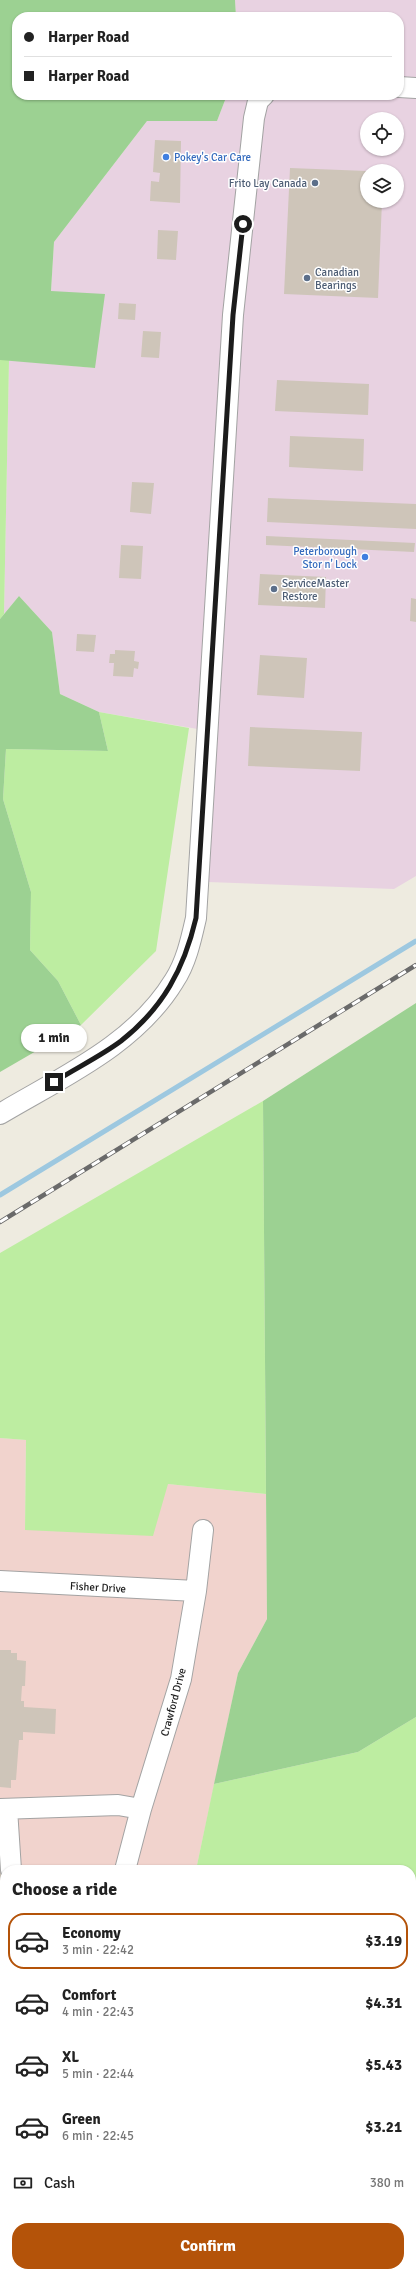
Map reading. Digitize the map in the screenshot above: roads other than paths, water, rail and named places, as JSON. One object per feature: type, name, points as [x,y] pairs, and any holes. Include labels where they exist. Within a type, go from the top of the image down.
[{"type":"street","points":[[404,88],[416,88]]},
{"type":"street","points":[[0,1114],[120,1042],[143,1023],[175,980],[191,938],[196,918],[233,315],[254,118],[259,100]]},
{"type":"street","name":"Crawford Drive","points":[[126,1865],[141,1809],[181,1679],[196,1592],[203,1530]]},
{"type":"street","name":"Fisher Drive","points":[[0,1581],[196,1592]]},
{"type":"street","points":[[10,1865],[3,1809],[118,1805],[141,1809]]},
{"type":"waterway","points":[[0,1195],[416,941]]},
{"type":"railway","points":[[0,1222],[416,965]]},
{"type":"place","name":"Pokey's Car Care","points":[[166,157]]},
{"type":"place","name":"Frito Lay Canada","points":[[315,183]]},
{"type":"place","name":"Canadian Bearings","points":[[307,278]]},
{"type":"place","name":"Peterborough Stor n' Lock","points":[[365,557]]},
{"type":"place","name":"ServiceMaster Restore","points":[[274,589]]}]
